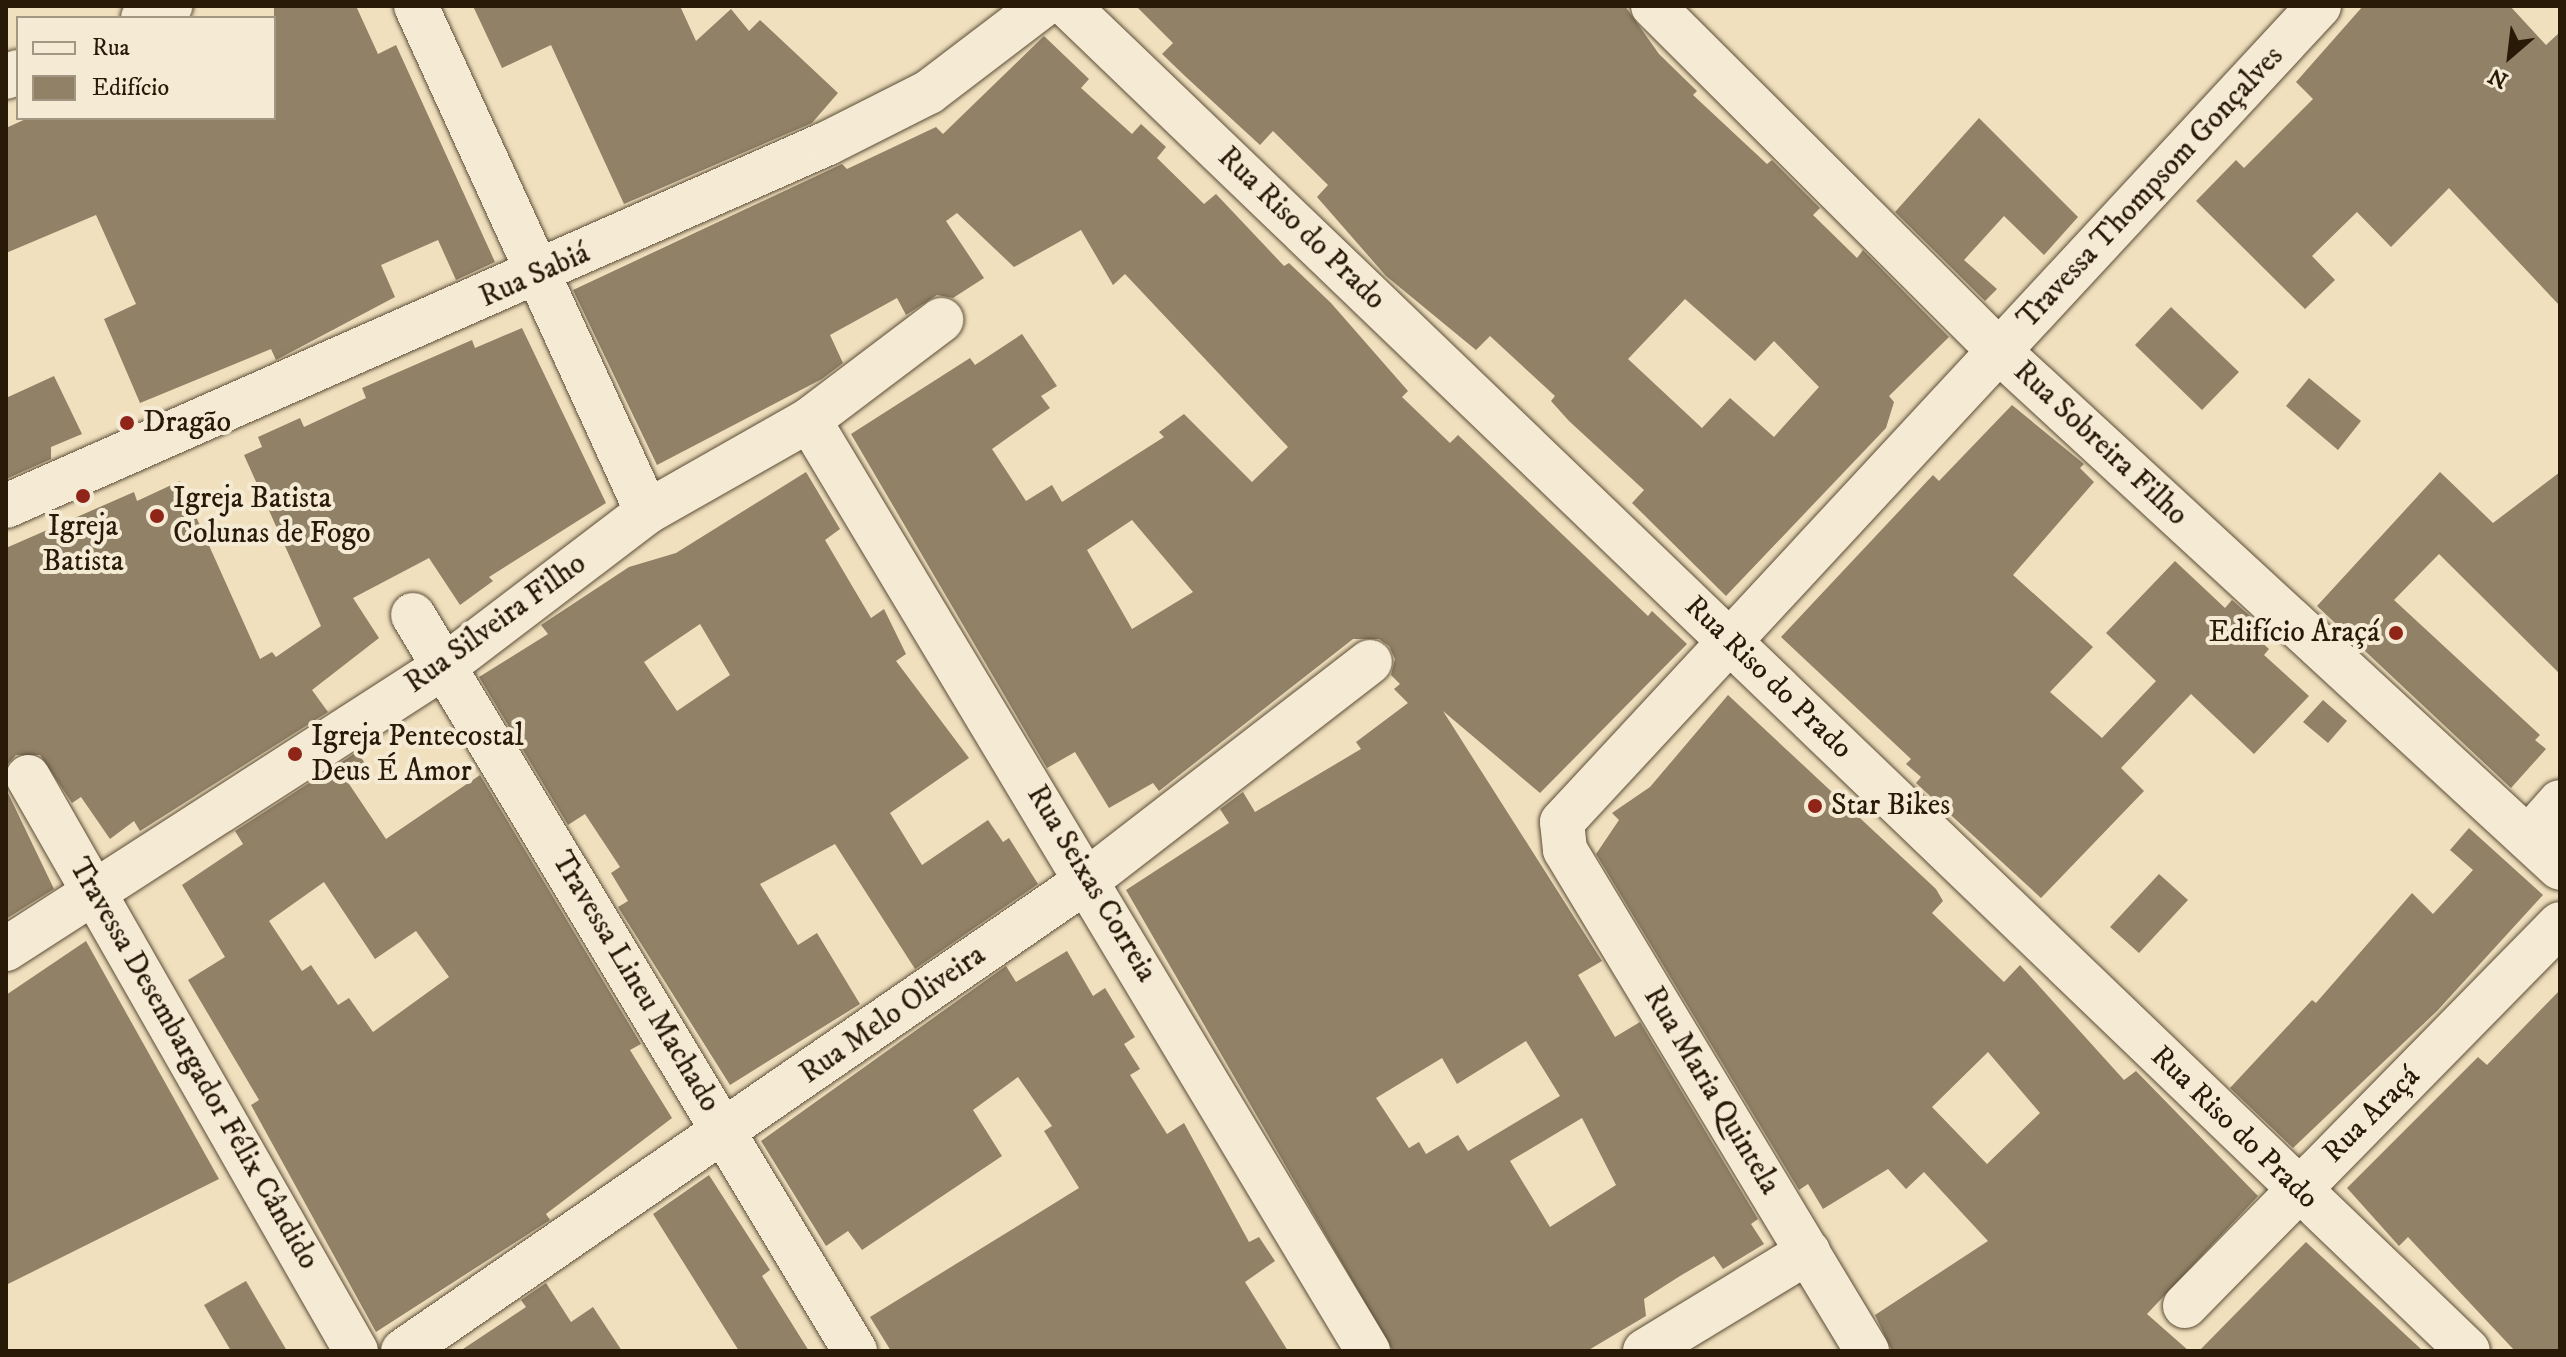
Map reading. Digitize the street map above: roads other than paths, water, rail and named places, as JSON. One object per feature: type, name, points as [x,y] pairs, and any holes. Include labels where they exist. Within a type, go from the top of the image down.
[{"type":"street","points":[[148,16],[170,6]]},
{"type":"street","points":[[416,6],[543,274],[647,512]]},
{"type":"street","name":"Rua Sabiá","points":[[6,506],[543,274],[929,92],[1042,6]]},
{"type":"street","name":"Rua Riso do Prado","points":[[1068,6],[2468,1351]]},
{"type":"street","name":"Rua Sobreira Filho","points":[[1653,6],[2000,352],[2560,868]]},
{"type":"street","name":"Travessa Thompsom Gonçalves","points":[[1560,829],[1729,640],[2319,6]]},
{"type":"street","name":"Rua Silveira Filho","points":[[6,949],[93,890],[445,666],[647,512],[809,420],[941,320]]},
{"type":"street","name":"Rua Seixas Correia","points":[[809,420],[1089,879],[1368,1351]]},
{"type":"street","name":"Travessa Lineu Machado","points":[[413,615],[855,1351]]},
{"type":"street","name":"Rua Melo Oliveira","points":[[403,1351],[1089,879],[1370,662]]},
{"type":"street","name":"Travessa Desembargador Félix Cândido","points":[[28,777],[356,1351]]},
{"type":"street","points":[[2528,838],[2560,802]]},
{"type":"street","name":"Rua Maria Quintela","points":[[1560,829],[1565,850],[1867,1351]]},
{"type":"street","name":"Rua Araçá","points":[[2185,1306],[2560,924]]},
{"type":"street","points":[[1645,1351],[1808,1252]]},
{"type":"place","name":"Dragão","points":[[127,423]]},
{"type":"place","name":"Igreja Batista","points":[[83,496]]},
{"type":"place","name":"Igreja Batista Colunas de Fogo","points":[[157,516]]},
{"type":"place","name":"Edifício Araçá","points":[[2396,633]]},
{"type":"place","name":"Igreja Pentecostal Deus É Amor","points":[[295,754]]},
{"type":"place","name":"Star Bikes","points":[[1815,806]]}]
